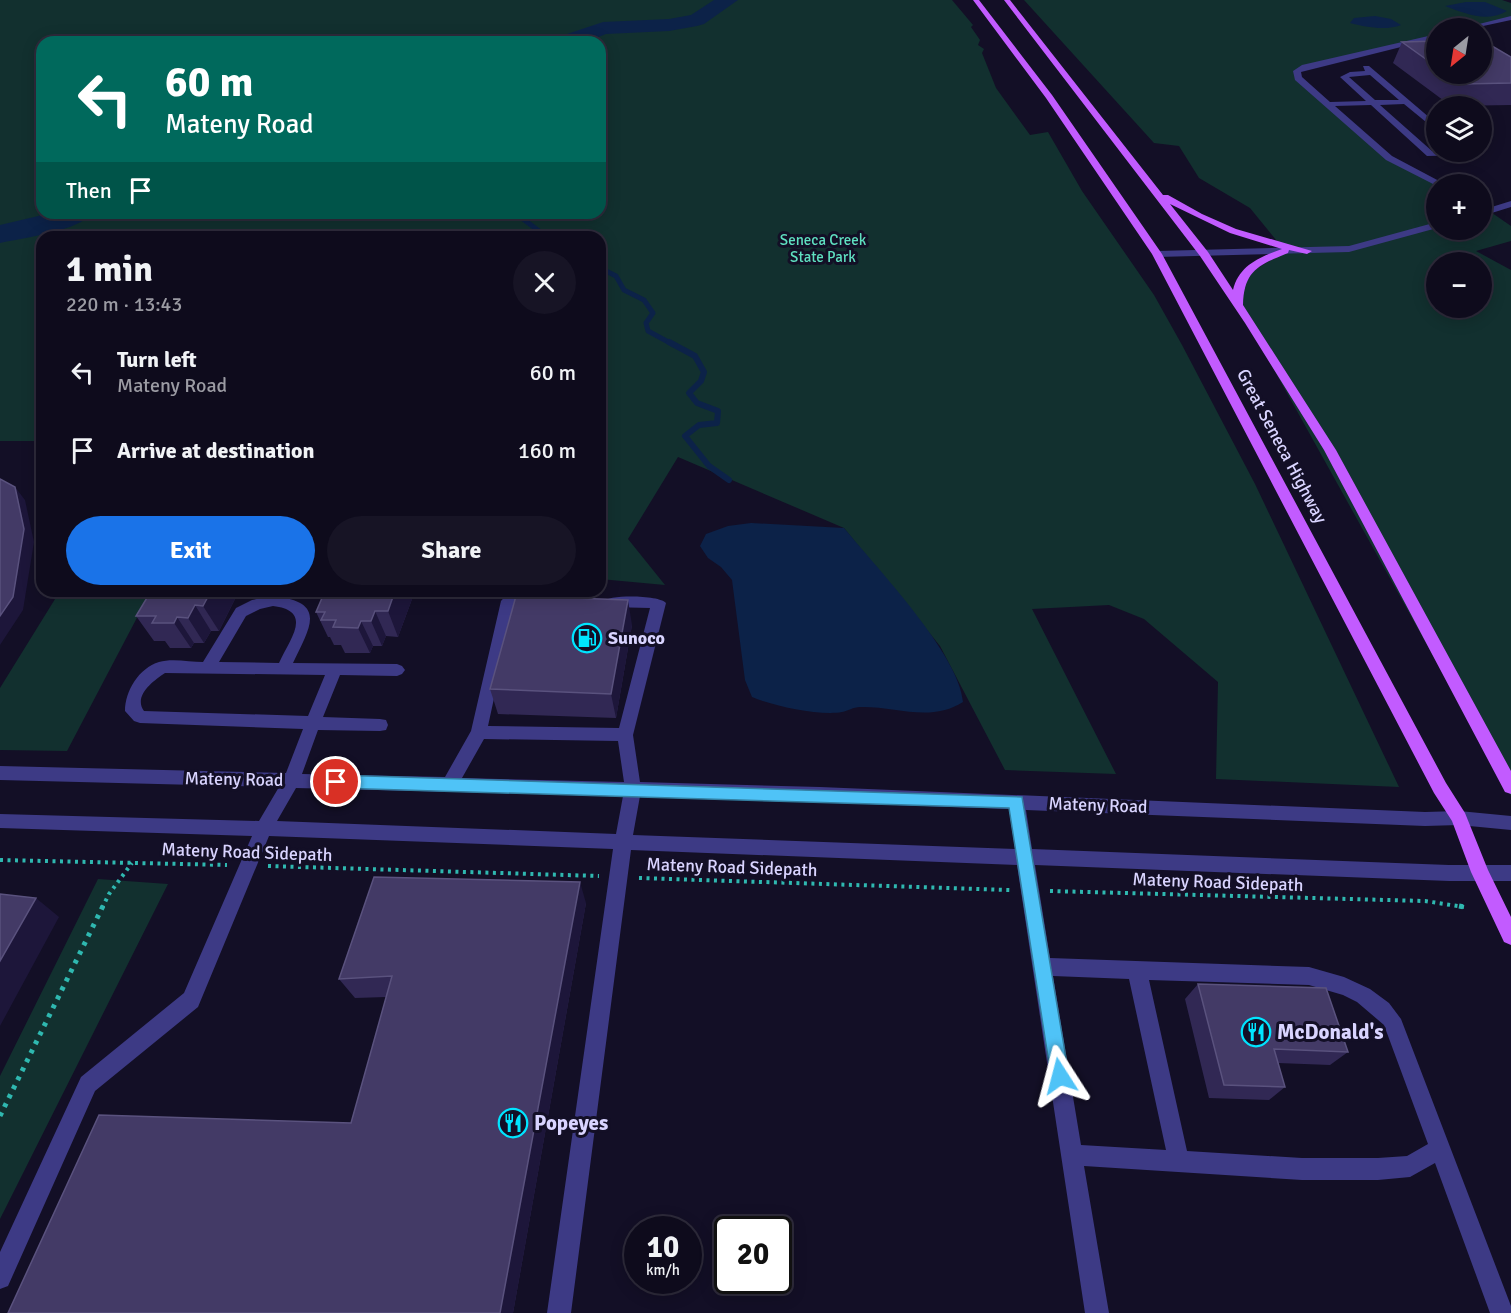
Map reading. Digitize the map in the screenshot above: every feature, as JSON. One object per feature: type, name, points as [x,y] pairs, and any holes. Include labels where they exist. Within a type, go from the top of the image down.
[{"type":"main road","name":"Great Seneca Highway","points":[[976,0],[1049,97],[1157,254],[1440,788],[1459,818],[1480,872],[1511,936]]},
{"type":"main road","name":"Great Seneca Highway","points":[[1007,0],[1204,254],[1239,305],[1330,450],[1511,787]]},
{"type":"main road","points":[[1155,190],[1193,215],[1215,225],[1253,239],[1307,251]]},
{"type":"main road","points":[[1239,305],[1238,292],[1247,269],[1285,251]]},
{"type":"street","points":[[1492,22],[1511,18]]},
{"type":"street","points":[[1426,39],[1305,66],[1296,71],[1298,78],[1389,158],[1426,178]]},
{"type":"street","points":[[1344,57],[1364,66],[1426,119]]},
{"type":"street","points":[[1372,73],[1350,74],[1344,77],[1426,150]]},
{"type":"street","points":[[1327,104],[1406,102]]},
{"type":"street","points":[[1492,208],[1511,204]]},
{"type":"street","points":[[1157,254],[1349,249],[1426,228]]},
{"type":"street","points":[[207,668],[241,612],[257,604],[273,600],[291,603],[302,612],[304,625],[283,669]]},
{"type":"street","points":[[449,785],[479,732],[508,601],[544,602]]},
{"type":"street","points":[[559,1313],[623,842],[633,790],[625,735],[659,603],[591,602]]},
{"type":"street","points":[[380,725],[140,717],[133,711],[132,703],[141,683],[162,667],[397,670]]},
{"type":"street","points":[[0,1278],[88,1084],[191,1000],[264,828],[291,781],[335,669]]},
{"type":"street","points":[[479,732],[625,735]]},
{"type":"street","name":"Mateny Road","points":[[0,773],[1016,802],[1425,819],[1459,818],[1511,823]]},
{"type":"street","points":[[1016,802],[1032,891],[1097,1313]]},
{"type":"street","points":[[0,821],[264,828],[1449,873],[1511,873]]},
{"type":"street","points":[[1043,967],[1309,976],[1349,986],[1379,1004],[1391,1019],[1502,1313]]},
{"type":"street","points":[[1137,970],[1179,1162]]},
{"type":"street","points":[[1072,1155],[1302,1169],[1378,1168],[1410,1166],[1439,1149]]},
{"type":"path","name":"Mateny Road Sidepath","points":[[0,860],[1425,901],[1464,907]]},
{"type":"path","points":[[0,1116],[109,894],[132,863]]},
{"type":"green space","name":"Seneca Creek State Park","points":[[0,0],[952,0],[973,25],[971,27],[980,40],[978,45],[984,49],[982,53],[996,88],[1030,135],[1048,132],[1082,191],[1154,295],[1255,484],[1399,787],[1216,779],[1218,682],[1144,619],[1109,605],[1032,609],[1116,774],[1005,770],[940,646],[844,528],[678,457],[628,539],[665,585],[606,580],[606,231],[36,231],[36,443],[35,441],[0,441]]},
{"type":"green space","points":[[1024,0],[1502,0],[1511,3],[1511,18],[1492,22],[1492,18],[1426,18],[1426,39],[1297,71],[1299,78],[1389,158],[1426,178],[1426,240],[1492,240],[1492,213],[1511,226],[1511,241],[1476,251],[1478,252],[1426,252],[1426,318],[1492,318],[1492,260],[1511,270],[1511,796],[1238,305],[1242,278],[1285,251],[1250,208],[1199,178],[1179,146],[1154,143]]},
{"type":"green space","points":[[56,597],[148,597],[67,751],[0,750],[0,688]]},
{"type":"green space","points":[[98,879],[168,884],[0,1219],[0,1076]]},
{"type":"water","points":[[1466,2],[1485,2],[1507,11],[1499,15],[1484,17],[1445,6]]},
{"type":"water","points":[[1375,16],[1391,19],[1401,25],[1382,28],[1350,23],[1354,18]]},
{"type":"water","points":[[751,523],[844,528],[914,612],[948,660],[963,702],[938,712],[925,713],[860,707],[842,712],[822,713],[772,704],[752,697],[745,680],[732,580],[721,567],[708,558],[700,546],[706,534],[728,526]]},
{"type":"building","points":[[1426,41],[1426,59],[1402,42]]},
{"type":"building","points":[[1492,46],[1511,57],[1511,83],[1492,83]]},
{"type":"building","points":[[0,479],[15,487],[24,529],[13,597],[0,616]]},
{"type":"building","points":[[147,597],[208,597],[203,606],[195,605],[188,618],[177,617],[174,623],[152,623],[156,616],[136,616]]},
{"type":"building","points":[[322,597],[393,597],[388,611],[375,611],[371,621],[361,621],[358,628],[333,627],[336,620],[321,620],[325,612],[316,612]]},
{"type":"building","points":[[516,597],[628,600],[611,694],[490,689]]},
{"type":"building","points":[[374,877],[580,882],[500,1313],[8,1313],[99,1115],[351,1123],[392,976],[339,979]]},
{"type":"building","points":[[0,894],[36,898],[0,961]]},
{"type":"building","name":"McDonald's","points":[[1198,984],[1326,988],[1348,1052],[1274,1049],[1285,1087],[1224,1085]]},
{"type":"waterway","points":[[582,36],[603,28],[669,25],[697,20],[728,0]]},
{"type":"waterway","points":[[0,234],[61,219]]},
{"type":"waterway","points":[[523,219],[539,231]]},
{"type":"waterway","points":[[606,271],[616,276],[624,290],[644,300],[653,313],[646,323],[648,331],[672,344]]},
{"type":"waterway","points":[[669,342],[695,356],[704,372],[701,381],[689,393],[697,403],[718,411],[717,423],[699,425],[685,436],[709,466],[729,480]]},
{"type":"place","name":"Sunoco","points":[[587,638]]},
{"type":"place","name":"McDonald's","points":[[1256,1032]]},
{"type":"place","name":"Popeyes","points":[[513,1123]]},
{"type":"route","points":[[336,782],[820,794],[1016,802],[1060,1076]]}]
